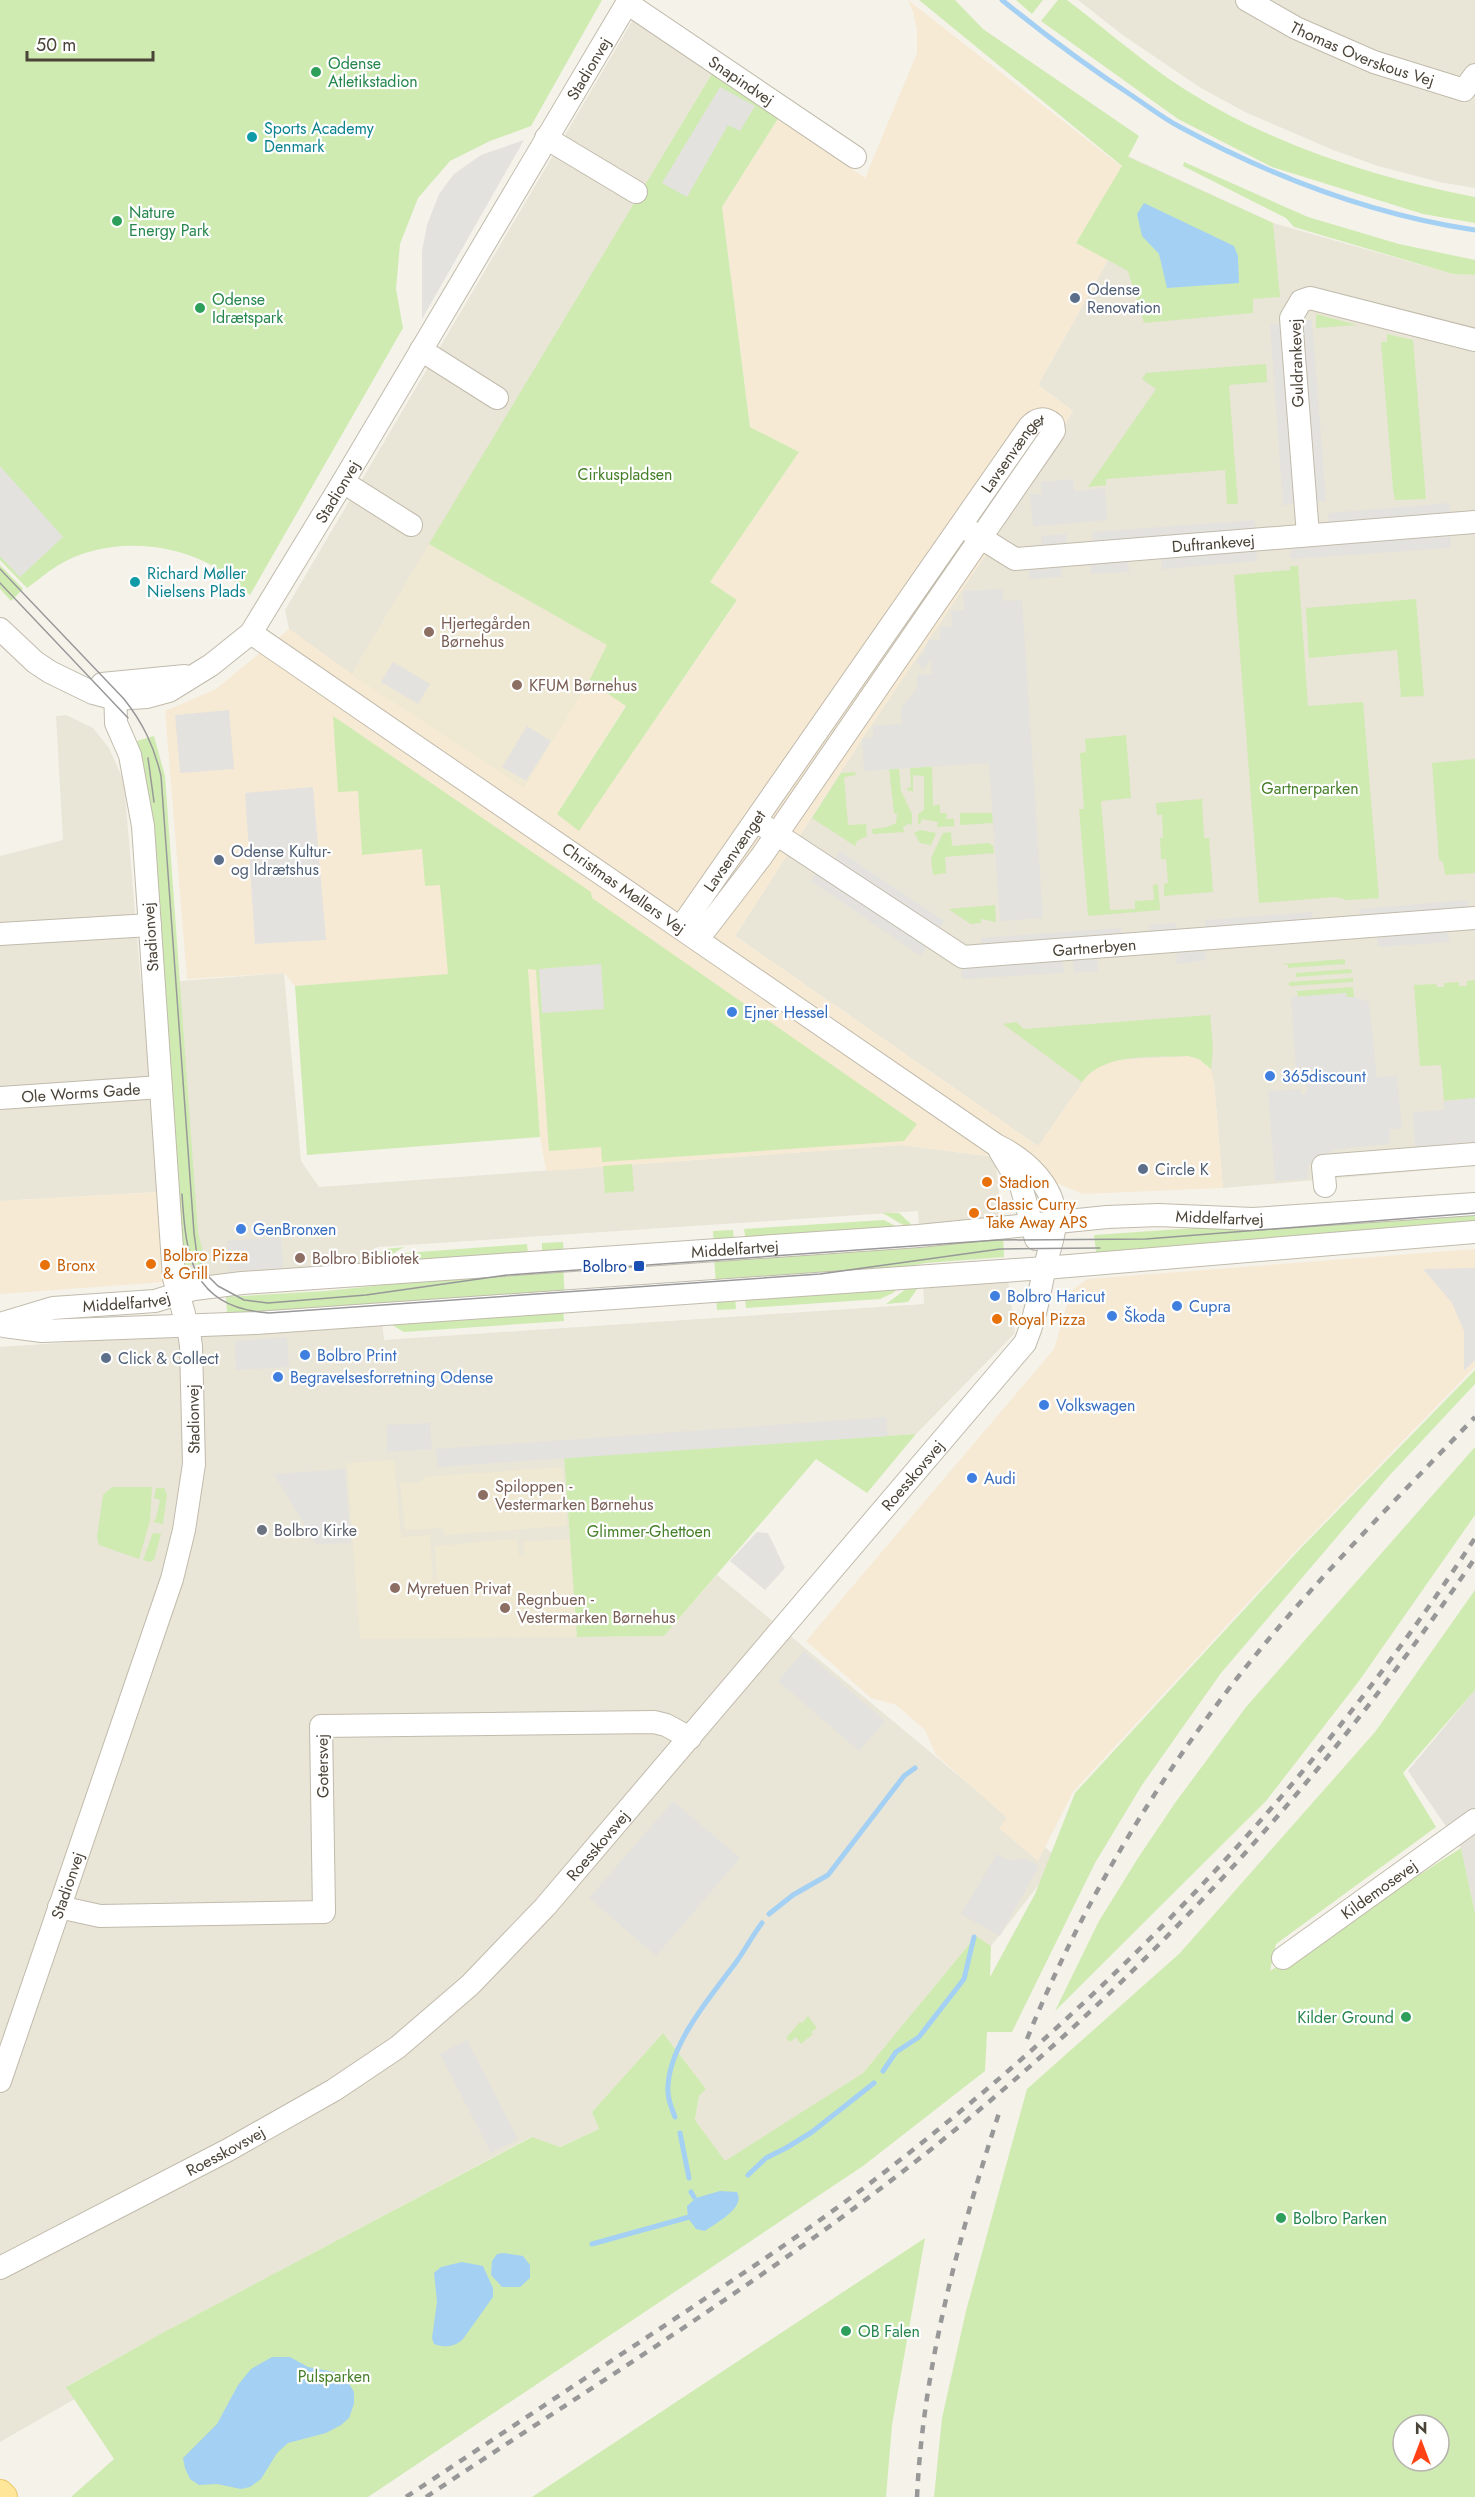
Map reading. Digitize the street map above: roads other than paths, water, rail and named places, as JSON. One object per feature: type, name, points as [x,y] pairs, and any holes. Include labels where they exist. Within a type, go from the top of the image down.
[{"type":"street","name":"Thomas Overskous Vej","points":[[1247,0],[1296,28],[1374,62],[1464,90],[1475,75]]},
{"type":"street","name":"Stadionvej","points":[[2,631],[35,662],[67,682],[93,693],[115,691],[158,695],[169,691],[211,665],[251,633],[628,1]]},
{"type":"street","name":"Snapindvej","points":[[628,1],[855,157]]},
{"type":"street","points":[[546,138],[636,192]]},
{"type":"street","name":"Guldrankevej","points":[[1308,535],[1291,318],[1301,301],[1310,298],[1475,340]]},
{"type":"street","points":[[421,350],[497,398]]},
{"type":"street","name":"Lavsenvænget","points":[[1049,420],[1054,430],[1050,437],[776,834],[690,933],[755,821],[960,525],[1034,421],[1049,420]]},
{"type":"street","points":[[343,482],[411,525]]},
{"type":"street","name":"Duftrankevej","points":[[960,525],[1015,559],[1475,522]]},
{"type":"street","name":"Christmas Møllers Vej","points":[[251,633],[996,1145],[1022,1159],[1039,1178],[1053,1202],[1055,1222]]},
{"type":"street","points":[[858,673],[879,686]]},
{"type":"street","name":"Stadionvej","points":[[0,2081],[172,1580],[184,1530],[194,1464],[192,1362],[187,1324],[174,1278],[139,796],[130,755],[116,723],[115,691]]},
{"type":"street","name":"Gartnerbyen","points":[[755,821],[963,957],[1475,918]]},
{"type":"street","points":[[0,934],[150,925]]},
{"type":"street","name":"Ole Worms Gade","points":[[0,1098],[160,1087]]},
{"type":"street","name":"Christmas Møllers Vej","points":[[996,1145],[1017,1175],[1045,1268]]},
{"type":"street","points":[[1280,1217],[1301,1211],[1325,1186],[1323,1166],[1475,1154]]},
{"type":"street","points":[[1325,1186],[1349,1200],[1411,1198],[1475,1203]]},
{"type":"street","name":"Middelfartvej","points":[[0,1325],[53,1308],[155,1301],[206,1287],[242,1283],[907,1237],[1055,1222],[1158,1215],[1252,1219],[1475,1203]]},
{"type":"street","points":[[1045,1268],[1058,1247],[1080,1234],[1252,1219]]},
{"type":"street","name":"Roesskovsvej","points":[[0,2268],[234,2147],[323,2097],[398,2047],[470,1985],[536,1918],[1025,1343],[1039,1302],[1055,1222]]},
{"type":"street","name":"Middelfartvej","points":[[0,1325],[42,1331],[268,1322],[1045,1268],[1475,1232]]},
{"type":"street","name":"Gotersvej","points":[[59,1906],[79,1913],[100,1916],[324,1912],[321,1726],[654,1722],[666,1725],[690,1737]]},
{"type":"street","name":"Kildemosevej","points":[[1283,1958],[1475,1820]]},
{"type":"water","points":[[1144,203],[1234,246],[1238,256],[1239,283],[1167,288],[1159,254],[1142,236],[1137,214]]},
{"type":"water","points":[[720,2191],[737,2192],[739,2198],[734,2209],[705,2231],[696,2229],[688,2218],[687,2206],[696,2198]]},
{"type":"water","points":[[497,2254],[523,2256],[530,2265],[530,2278],[520,2287],[502,2287],[491,2275],[492,2261]]},
{"type":"water","points":[[462,2262],[483,2266],[493,2288],[493,2297],[460,2342],[450,2346],[434,2344],[432,2338],[437,2302],[434,2273],[441,2267]]},
{"type":"water","points":[[272,2357],[290,2357],[308,2367],[340,2373],[354,2392],[354,2404],[349,2418],[326,2433],[288,2443],[277,2453],[261,2479],[250,2487],[241,2489],[217,2484],[199,2485],[190,2479],[183,2458],[217,2424],[238,2385],[251,2369]]},
{"type":"waterway","points":[[1002,0],[1034,26],[1157,113],[1215,145],[1286,177],[1361,204],[1475,230]]},
{"type":"waterway","points":[[769,1914],[793,1895],[828,1875],[904,1776],[915,1768]]},
{"type":"waterway","points":[[675,2117],[668,2090],[670,2070],[683,2038],[762,1923]]},
{"type":"waterway","points":[[883,2071],[896,2052],[919,2037],[964,1979],[974,1937]]},
{"type":"waterway","points":[[748,2175],[766,2158],[812,2132],[874,2083]]},
{"type":"waterway","points":[[680,2133],[689,2178]]},
{"type":"waterway","points":[[691,2192],[694,2197]]},
{"type":"waterway","points":[[592,2244],[693,2216]]},
{"type":"tram line","points":[[0,569],[124,699],[147,735],[155,755],[161,776],[197,1255],[208,1276],[218,1286],[244,1300],[268,1303],[366,1295],[507,1275],[998,1240],[1146,1239],[1475,1213]]},
{"type":"tram line","points":[[0,583],[128,718]]},
{"type":"tram line","points":[[148,758],[154,802]]},
{"type":"tram line","points":[[182,1194],[186,1239],[198,1276],[209,1290],[223,1301],[243,1309],[269,1313],[820,1274],[1000,1249],[1100,1248]]},
{"type":"railway","points":[[1027,2039],[1092,1900],[1143,1812],[1200,1727],[1259,1650],[1289,1616],[1350,1548],[1475,1417]]},
{"type":"railway","points":[[406,2497],[717,2291],[828,2214],[967,2106],[1050,2034],[1206,1881],[1278,1800],[1348,1716],[1413,1628],[1475,1538]]},
{"type":"railway","points":[[426,2497],[735,2293],[856,2207],[915,2162],[1073,2028],[1219,1882],[1287,1805],[1353,1725],[1475,1558]]},
{"type":"railway","points":[[917,2497],[927,2399],[945,2302],[970,2207],[999,2113]]},
{"type":"place","name":"Odense Atletikstadion","points":[[316,72]]},
{"type":"place","name":"Sports Academy Denmark","points":[[252,137]]},
{"type":"place","name":"Nature Energy Park","points":[[117,221]]},
{"type":"place","name":"Odense Renovation","points":[[1075,298]]},
{"type":"place","name":"Odense Idrætspark","points":[[200,308]]},
{"type":"place","name":"Richard Møller Nielsens Plads","points":[[135,582]]},
{"type":"place","name":"Hjertegården Børnehus","points":[[429,632]]},
{"type":"place","name":"KFUM Børnehus","points":[[517,685]]},
{"type":"place","name":"Odense Kultur- og Idrætshus","points":[[219,860]]},
{"type":"place","name":"Ejner Hessel","points":[[732,1012]]},
{"type":"place","name":"365discount","points":[[1270,1076]]},
{"type":"place","name":"Circle K","points":[[1143,1169]]},
{"type":"place","name":"Stadion","points":[[987,1182]]},
{"type":"place","name":"Classic Curry Take Away APS","points":[[974,1213]]},
{"type":"place","name":"GenBronxen","points":[[241,1229]]},
{"type":"place","name":"Bolbro Bibliotek","points":[[300,1258]]},
{"type":"place","name":"Bolbro Pizza & Grill","points":[[151,1264]]},
{"type":"place","name":"Bronx","points":[[45,1265]]},
{"type":"place","name":"Bolbro","points":[[639,1266]]},
{"type":"place","name":"Bolbro Haricut","points":[[995,1296]]},
{"type":"place","name":"Cupra","points":[[1177,1306]]},
{"type":"place","name":"Škoda","points":[[1112,1316]]},
{"type":"place","name":"Royal Pizza","points":[[997,1319]]},
{"type":"place","name":"Bolbro Print","points":[[305,1355]]},
{"type":"place","name":"Click & Collect","points":[[106,1358]]},
{"type":"place","name":"Begravelsesforretning Odense","points":[[278,1377]]},
{"type":"place","name":"Volkswagen","points":[[1044,1405]]},
{"type":"place","name":"Audi","points":[[972,1478]]},
{"type":"place","name":"Spiloppen - Vestermarken Børnehus","points":[[483,1495]]},
{"type":"place","name":"Bolbro Kirke","points":[[262,1530]]},
{"type":"place","name":"Myretuen Privat","points":[[395,1588]]},
{"type":"place","name":"Regnbuen - Vestermarken Børnehus","points":[[505,1608]]},
{"type":"place","name":"Kilder Ground","points":[[1406,2017]]},
{"type":"place","name":"Bolbro Parken","points":[[1281,2218]]},
{"type":"place","name":"OB Falen","points":[[846,2331]]},
{"type":"park label","name":"Cirkuspladsen","points":[[625,474]]},
{"type":"park label","name":"Gartnerparken","points":[[1310,788]]},
{"type":"park label","name":"Glimmer-Ghettoen","points":[[649,1531]]},
{"type":"park label","name":"Pulsparken","points":[[334,2376]]}]
